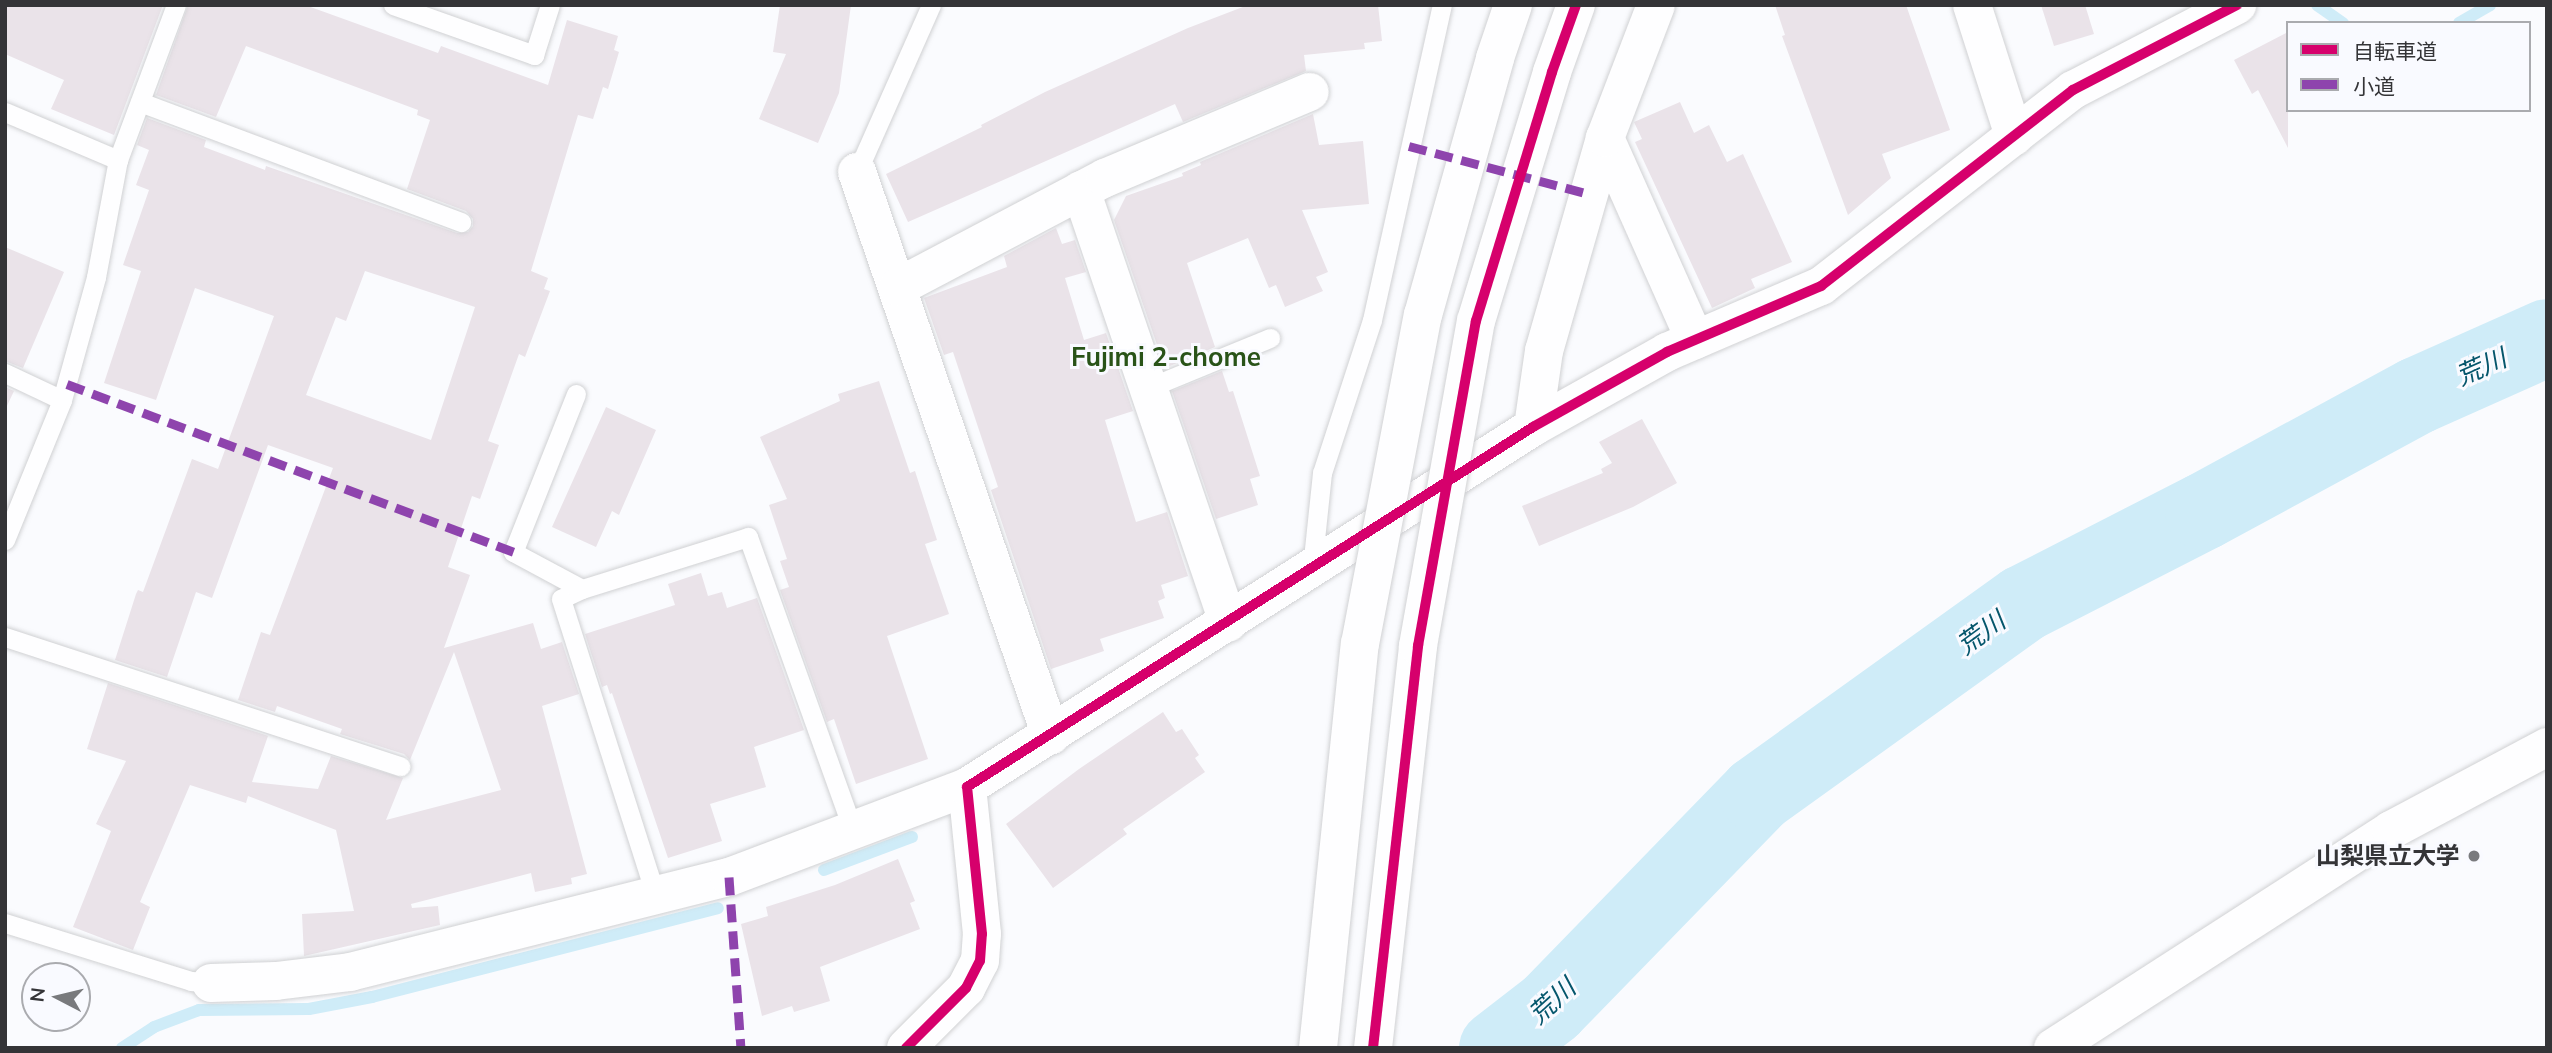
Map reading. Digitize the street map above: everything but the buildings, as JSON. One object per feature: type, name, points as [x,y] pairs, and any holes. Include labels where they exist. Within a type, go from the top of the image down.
[{"type":"street","points":[[1318,1048],[1360,644],[1423,315],[1495,58],[1513,5]]},
{"type":"street","points":[[1373,1048],[1418,646],[1476,321],[1552,72],[1576,5]]},
{"type":"street","points":[[1533,427],[1544,351],[1605,138],[1656,5]]},
{"type":"street","points":[[1972,5],[2014,136]]},
{"type":"street","points":[[211,983],[276,981],[350,972],[729,877],[967,787],[1533,427],[1695,340],[1821,286],[2073,90],[2237,5]]},
{"type":"street","points":[[898,287],[1082,190],[1310,92]]},
{"type":"street","points":[[1605,138],[1695,340]]},
{"type":"street","points":[[857,172],[1051,736]]},
{"type":"street","points":[[1082,190],[1228,623]]},
{"type":"street","points":[[2053,1048],[2391,830],[2547,747]]},
{"type":"street","points":[[906,1048],[966,988],[980,961],[982,934],[967,787]]},
{"type":"lane","points":[[5,540],[62,400],[96,277],[118,160],[176,5]]},
{"type":"lane","points":[[393,5],[534,55],[550,5]]},
{"type":"lane","points":[[857,172],[931,5]]},
{"type":"lane","points":[[1312,569],[1322,472],[1372,320],[1442,5]]},
{"type":"lane","points":[[140,102],[461,222]]},
{"type":"lane","points":[[5,112],[118,160]]},
{"type":"lane","points":[[1148,388],[1270,338]]},
{"type":"lane","points":[[5,373],[62,400]]},
{"type":"lane","points":[[576,394],[513,552],[582,589]]},
{"type":"lane","points":[[655,894],[561,599],[582,589],[748,537],[853,830]]},
{"type":"lane","points":[[5,638],[400,766]]},
{"type":"lane","points":[[5,923],[191,981],[211,983]]},
{"type":"waterway","points":[[2317,5],[2340,21]]},
{"type":"waterway","points":[[2462,21],[2490,5]]},
{"type":"waterway","name":"荒川","points":[[1497,1048],[1550,1007],[1757,794],[2023,603],[2203,511],[2417,395],[2547,337]]},
{"type":"waterway","points":[[824,870],[912,837]]},
{"type":"waterway","points":[[122,1048],[154,1027],[199,1010],[309,1009],[372,997],[718,908]]},
{"type":"marked path","points":[[1409,146],[1589,194]]},
{"type":"marked path","points":[[67,384],[513,552]]},
{"type":"marked path","points":[[729,877],[741,1048]]},
{"type":"cycle path","points":[[1373,1048],[1418,646],[1476,321],[1552,72],[1576,5]]},
{"type":"cycle path","points":[[906,1048],[966,988],[980,961],[982,934],[967,787],[1533,427],[1667,352],[1821,286],[2073,90],[2237,5]]},
{"type":"place","name":"山梨県立大学","points":[[2474,856]]},
{"type":"district","name":"Fujimi 2-chome","points":[[1166,357]]}]
